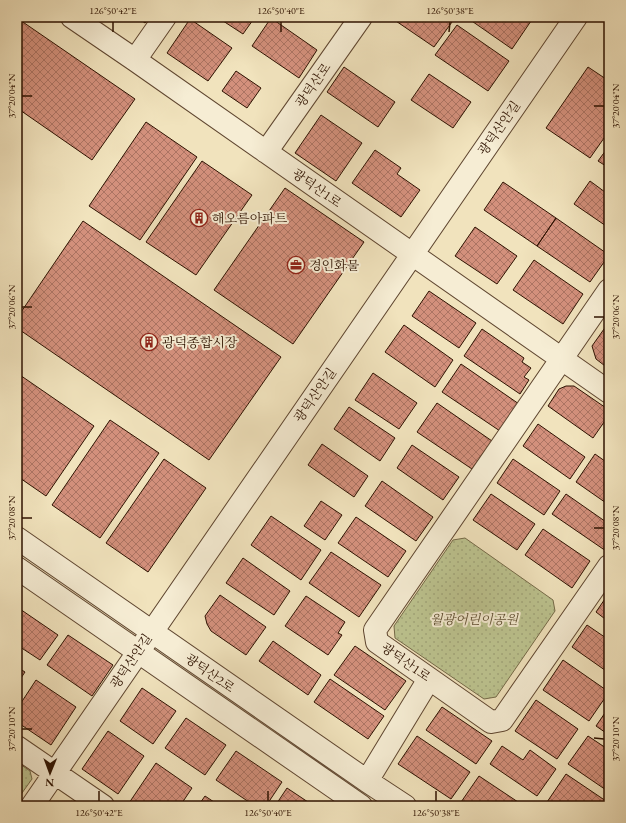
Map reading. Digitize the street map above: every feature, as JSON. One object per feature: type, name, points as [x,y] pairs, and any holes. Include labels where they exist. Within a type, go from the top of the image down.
[{"type":"street","name":"광덕산1로","points":[[72,17],[609,392]]},
{"type":"street","points":[[135,60],[165,17]]},
{"type":"street","name":"광덕산로","points":[[266,152],[361,17]]},
{"type":"street","name":"광덕산안길","points":[[32,806],[576,17]]},
{"type":"street","name":"광덕산1로","points":[[609,290],[375,630],[377,642],[491,722],[502,720],[609,566]]},
{"type":"street","name":"광덕산2로","points":[[17,538],[405,806]]},
{"type":"street","name":"광덕산2로","points":[[17,568],[361,806]]},
{"type":"street","points":[[367,781],[429,679]]},
{"type":"street","points":[[17,747],[103,806]]},
{"type":"green space","name":"월광어린이공원","points":[[465,538],[553,600],[555,611],[496,697],[484,699],[395,638],[394,626],[453,540]]},
{"type":"green space","points":[[17,762],[30,771],[32,779],[17,800]]},
{"type":"building","points":[[137,17],[150,17],[145,23]]},
{"type":"building","points":[[217,17],[255,17],[243,34]]},
{"type":"building","points":[[390,17],[445,17],[452,22],[434,47]]},
{"type":"building","points":[[466,17],[525,17],[531,21],[512,49]]},
{"type":"building","points":[[17,18],[135,99],[92,160],[17,108]]},
{"type":"building","points":[[271,18],[317,50],[299,78],[252,46]]},
{"type":"building","points":[[190,19],[232,48],[208,81],[167,53]]},
{"type":"building","points":[[457,25],[509,61],[488,91],[435,55]]},
{"type":"building","points":[[344,67],[395,102],[378,127],[327,92]]},
{"type":"building","points":[[588,67],[609,81],[609,131],[590,158],[546,128]]},
{"type":"building","points":[[236,71],[261,88],[247,108],[222,91]]},
{"type":"building","points":[[429,74],[471,102],[453,128],[411,100]]},
{"type":"building","points":[[321,115],[362,143],[336,181],[295,153]]},
{"type":"building","points":[[146,122],[197,157],[140,240],[89,206]]},
{"type":"building","points":[[609,146],[609,168],[598,161]]},
{"type":"building","points":[[375,150],[401,168],[397,174],[420,190],[401,217],[352,183]]},
{"type":"building","name":"해오름아파트","points":[[202,161],[252,195],[196,275],[146,242]]},
{"type":"building","points":[[590,181],[609,195],[609,228],[574,204]]},
{"type":"building","points":[[503,182],[556,218],[537,246],[484,210]]},
{"type":"building","points":[[285,188],[364,242],[293,344],[214,290]]},
{"type":"building","points":[[556,218],[609,255],[590,282],[537,246]]},
{"type":"building","name":"광덕종합시장","points":[[83,221],[281,357],[209,460],[17,328],[17,318]]},
{"type":"building","points":[[475,227],[517,256],[497,284],[455,256]]},
{"type":"building","points":[[534,260],[583,294],[563,324],[513,290]]},
{"type":"building","points":[[429,291],[476,323],[459,348],[412,316]]},
{"type":"building","points":[[609,322],[609,369],[596,359],[592,346]]},
{"type":"building","points":[[404,325],[453,360],[435,387],[385,352]]},
{"type":"building","points":[[482,329],[524,358],[522,362],[531,368],[524,377],[529,380],[520,394],[464,356]]},
{"type":"building","points":[[461,364],[519,404],[500,431],[442,392]]},
{"type":"building","points":[[17,373],[94,426],[46,496],[17,476]]},
{"type":"building","points":[[373,373],[417,403],[399,429],[355,400]]},
{"type":"building","points":[[566,386],[574,386],[609,410],[609,415],[593,438],[548,406],[559,389]]},
{"type":"building","points":[[437,403],[492,441],[472,469],[417,432]]},
{"type":"building","points":[[349,407],[395,438],[380,461],[334,429]]},
{"type":"building","points":[[110,420],[159,453],[100,538],[52,505]]},
{"type":"building","points":[[538,424],[585,457],[570,479],[523,446]]},
{"type":"building","points":[[322,444],[368,476],[354,497],[308,465]]},
{"type":"building","points":[[412,445],[459,477],[443,500],[397,468]]},
{"type":"building","points":[[595,454],[609,464],[609,505],[576,482]]},
{"type":"building","points":[[164,459],[206,488],[148,572],[106,543]]},
{"type":"building","points":[[513,459],[560,491],[544,515],[497,483]]},
{"type":"building","points":[[382,481],[433,517],[416,541],[365,506]]},
{"type":"building","points":[[491,494],[535,524],[517,550],[473,520]]},
{"type":"building","points":[[566,494],[609,524],[609,546],[606,551],[552,514]]},
{"type":"building","points":[[321,501],[342,515],[325,540],[304,526]]},
{"type":"building","points":[[271,516],[321,550],[301,580],[251,545]]},
{"type":"building","points":[[356,517],[406,551],[388,577],[338,543]]},
{"type":"building","points":[[543,529],[590,561],[572,588],[525,555]]},
{"type":"building","points":[[331,552],[381,585],[359,617],[309,583]]},
{"type":"building","points":[[243,558],[290,591],[274,615],[226,583]]},
{"type":"building","points":[[609,593],[609,622],[596,612]]},
{"type":"building","points":[[220,595],[266,627],[246,655],[211,631],[207,624],[205,616]]},
{"type":"building","points":[[306,596],[345,622],[338,633],[342,635],[328,655],[285,626]]},
{"type":"building","points":[[17,607],[58,635],[40,660],[17,645]]},
{"type":"building","points":[[587,625],[609,640],[609,673],[572,647]]},
{"type":"building","points":[[68,635],[113,665],[92,696],[47,665]]},
{"type":"building","points":[[273,641],[321,675],[308,695],[259,661]]},
{"type":"building","points":[[355,646],[406,681],[385,710],[334,675]]},
{"type":"building","points":[[563,660],[609,692],[589,721],[543,690]]},
{"type":"building","points":[[17,667],[25,672],[17,684]]},
{"type":"building","points":[[330,679],[384,716],[368,739],[314,702]]},
{"type":"building","points":[[36,680],[76,707],[51,745],[17,722],[17,709]]},
{"type":"building","points":[[142,688],[176,711],[153,744],[120,721]]},
{"type":"building","points":[[536,700],[578,729],[557,759],[515,731]]},
{"type":"building","points":[[442,707],[492,741],[476,764],[426,730]]},
{"type":"building","points":[[609,707],[609,735],[596,726]]},
{"type":"building","points":[[186,718],[226,745],[205,775],[165,748]]},
{"type":"building","points":[[108,731],[144,756],[118,794],[82,769]]},
{"type":"building","points":[[417,736],[470,772],[451,799],[398,764]]},
{"type":"building","points":[[588,736],[609,750],[609,792],[568,764]]},
{"type":"building","points":[[502,746],[523,760],[530,750],[556,769],[537,796],[490,764]]},
{"type":"building","points":[[236,751],[282,782],[266,806],[255,806],[216,780]]},
{"type":"building","points":[[156,763],[192,788],[180,806],[133,806],[129,803]]},
{"type":"building","points":[[566,774],[606,801],[602,806],[545,805]]},
{"type":"building","points":[[479,776],[524,806],[459,805]]},
{"type":"building","points":[[287,788],[314,806],[275,806]]},
{"type":"building","points":[[205,796],[220,806],[198,806]]},
{"type":"building","points":[[71,801],[78,806],[68,806]]},
{"type":"place","name":"해오름아파트","points":[[199,218]]},
{"type":"place","name":"경인화물","points":[[296,265]]},
{"type":"place","name":"광덕종합시장","points":[[149,342]]}]
